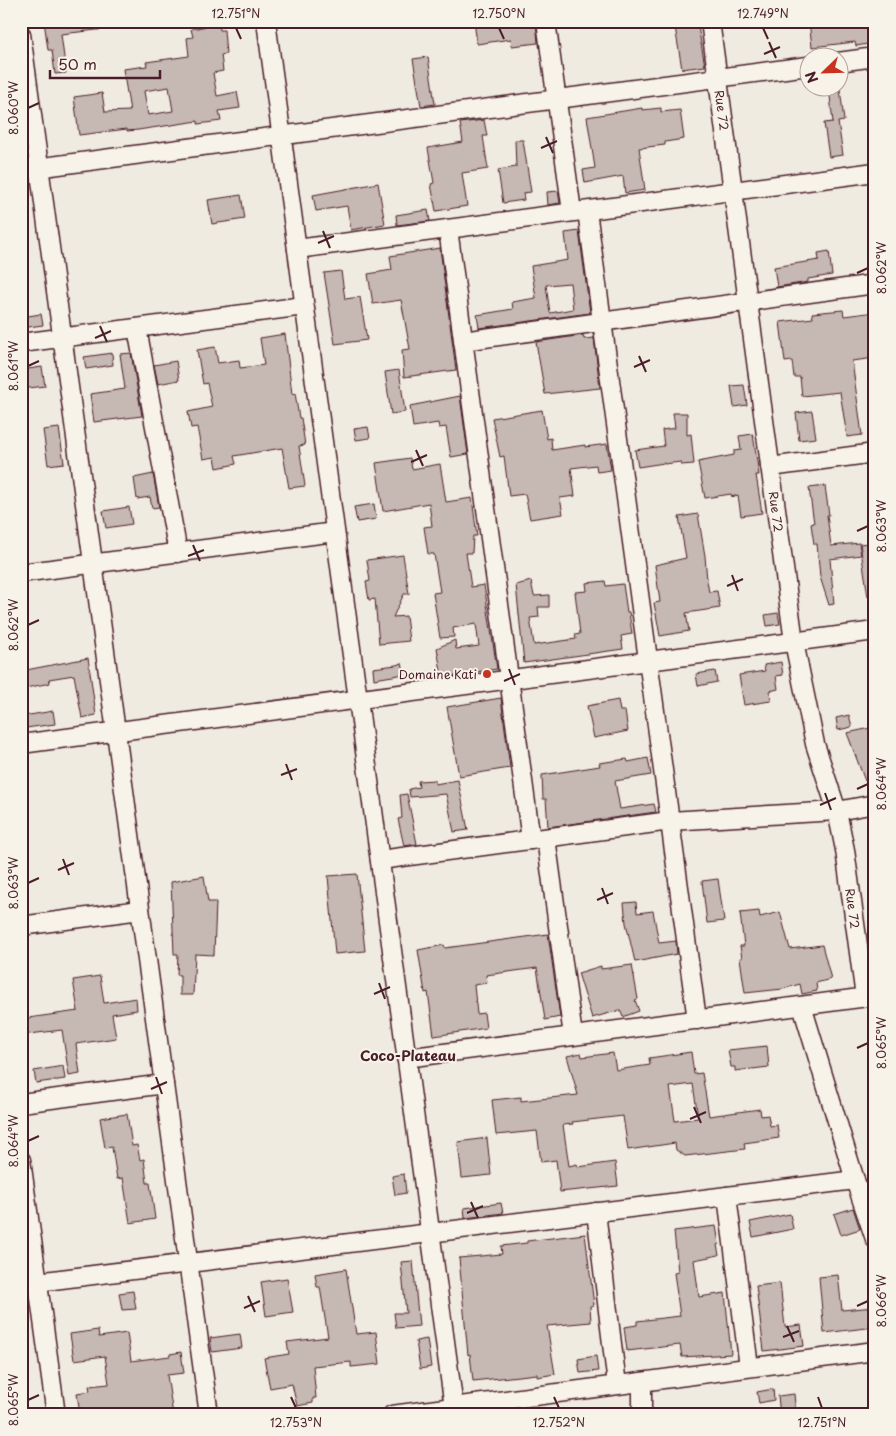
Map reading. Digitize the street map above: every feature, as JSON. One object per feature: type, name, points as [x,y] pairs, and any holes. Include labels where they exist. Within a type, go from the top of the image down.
[{"type":"street","points":[[266,21],[454,1411]]},
{"type":"street","points":[[546,21],[556,99],[602,322],[697,1020]]},
{"type":"street","name":"Rue 72","points":[[710,21],[794,642],[815,744],[837,811],[870,997]]},
{"type":"street","points":[[21,34],[209,1415]]},
{"type":"street","points":[[848,61],[875,57]]},
{"type":"street","points":[[21,170],[798,67]]},
{"type":"street","points":[[297,249],[875,172]]},
{"type":"street","points":[[448,229],[509,680],[573,1036]]},
{"type":"street","points":[[463,342],[875,284]]},
{"type":"street","points":[[21,343],[304,306]]},
{"type":"street","points":[[137,328],[178,553]]},
{"type":"street","points":[[770,467],[875,453]]},
{"type":"street","points":[[21,574],[335,532]]},
{"type":"street","points":[[21,744],[875,631]]},
{"type":"street","points":[[380,860],[670,822],[837,811],[875,804]]},
{"type":"street","points":[[21,926],[140,910]]},
{"type":"street","points":[[406,1058],[870,997]]},
{"type":"street","points":[[802,1006],[875,1239]]},
{"type":"street","points":[[21,1103],[164,1084]]},
{"type":"street","points":[[21,1160],[29,1283],[56,1415]]},
{"type":"street","points":[[29,1283],[855,1180]]},
{"type":"street","points":[[727,1196],[750,1367]]},
{"type":"street","points":[[596,1212],[617,1385]]},
{"type":"street","points":[[392,1415],[454,1411],[617,1385],[875,1351]]},
{"type":"street","points":[[642,1382],[642,1415]]},
{"type":"building","points":[[44,21],[106,21],[106,29],[61,34],[66,73],[55,74],[52,50],[48,50]]},
{"type":"building","points":[[474,21],[536,21],[538,43],[512,46],[511,39],[477,44]]},
{"type":"building","points":[[674,21],[697,21],[705,66],[682,69]]},
{"type":"building","points":[[809,21],[871,21],[874,43],[856,46],[855,42],[812,47]]},
{"type":"building","points":[[219,24],[220,30],[224,30],[226,54],[221,55],[223,71],[213,73],[217,96],[237,92],[240,108],[219,111],[221,121],[198,124],[198,121],[138,130],[127,131],[127,129],[79,135],[74,97],[102,93],[105,112],[130,111],[123,69],[147,66],[146,62],[189,56],[187,38],[193,37],[191,29]],"holes":[[[169,87],[173,111],[148,115],[144,91]]]},
{"type":"building","points":[[428,57],[435,104],[421,106],[413,59]]},
{"type":"building","points":[[830,98],[841,98],[844,121],[838,122],[843,155],[829,157],[824,123],[833,122]]},
{"type":"building","points":[[642,108],[642,110],[661,108],[661,112],[680,110],[684,139],[665,142],[665,145],[639,148],[645,190],[625,193],[623,176],[585,183],[583,170],[595,168],[587,117]]},
{"type":"building","points":[[484,120],[487,136],[483,136],[488,169],[462,173],[467,206],[436,211],[431,184],[434,183],[428,148],[463,142],[460,123]]},
{"type":"building","points":[[515,140],[523,140],[531,192],[523,193],[524,200],[503,203],[498,170],[516,167]]},
{"type":"building","points":[[378,183],[385,224],[351,230],[347,206],[316,211],[313,195]]},
{"type":"building","points":[[558,191],[560,203],[548,205],[547,192]]},
{"type":"building","points":[[241,195],[245,219],[212,224],[208,200]]},
{"type":"building","points":[[428,210],[430,221],[397,225],[396,215]]},
{"type":"building","points":[[579,231],[590,313],[479,328],[477,315],[513,309],[512,302],[536,298],[531,266],[568,260],[565,233]],"holes":[[[570,283],[573,309],[550,313],[546,285]]]},
{"type":"building","points":[[440,248],[456,370],[404,377],[402,350],[410,349],[401,300],[373,304],[368,274],[392,270],[390,256]]},
{"type":"building","points":[[829,251],[832,275],[808,279],[808,282],[777,287],[774,267],[819,260],[818,253]]},
{"type":"building","points":[[341,271],[345,299],[360,297],[367,340],[335,344],[324,273]]},
{"type":"building","points":[[843,310],[844,316],[875,312],[875,358],[852,361],[862,435],[847,437],[840,392],[802,396],[800,377],[794,377],[792,361],[785,362],[780,322],[813,318],[812,313]]},
{"type":"building","points":[[41,314],[43,325],[21,328],[21,317]]},
{"type":"building","points":[[285,334],[292,394],[295,393],[305,445],[299,446],[305,486],[289,488],[282,448],[234,456],[236,464],[217,468],[215,457],[203,459],[197,427],[191,428],[188,412],[212,407],[207,383],[203,384],[197,350],[215,347],[218,363],[239,360],[240,368],[264,365],[260,338]]},
{"type":"building","points":[[583,335],[584,339],[594,338],[600,388],[545,394],[536,342]]},
{"type":"building","points":[[112,353],[113,365],[86,369],[84,357]]},
{"type":"building","points":[[131,353],[142,416],[94,422],[90,394],[125,389],[120,354]]},
{"type":"building","points":[[176,361],[179,380],[158,384],[154,365]]},
{"type":"building","points":[[42,367],[45,386],[21,389],[21,370]]},
{"type":"building","points":[[399,370],[405,412],[391,414],[385,372]]},
{"type":"building","points":[[744,385],[747,405],[734,407],[731,386]]},
{"type":"building","points":[[460,396],[468,454],[451,457],[446,427],[439,428],[438,423],[413,427],[410,406]]},
{"type":"building","points":[[542,410],[547,439],[551,438],[552,450],[607,444],[611,470],[597,472],[596,465],[571,468],[575,496],[560,498],[563,514],[530,519],[525,494],[509,496],[504,456],[500,457],[492,418]]},
{"type":"building","points":[[812,411],[816,438],[799,440],[796,413]]},
{"type":"building","points":[[673,413],[687,413],[687,435],[691,434],[694,464],[681,465],[681,462],[638,467],[635,450],[664,446],[662,430],[675,428]]},
{"type":"building","points":[[368,427],[370,438],[356,440],[354,429]]},
{"type":"building","points":[[59,428],[64,463],[48,465],[43,430]]},
{"type":"building","points":[[753,434],[759,475],[756,475],[762,513],[741,516],[738,495],[732,497],[731,494],[705,498],[698,462],[734,455],[734,451],[741,450],[739,436]]},
{"type":"building","points":[[410,458],[412,469],[440,464],[446,502],[472,498],[477,536],[473,536],[472,553],[466,553],[471,587],[484,585],[497,669],[442,677],[437,648],[455,640],[456,649],[479,646],[476,624],[453,628],[454,637],[440,638],[433,593],[440,592],[434,554],[428,554],[424,527],[432,526],[429,503],[383,511],[376,463]]},
{"type":"building","points":[[153,474],[159,507],[152,508],[150,497],[137,499],[134,478]]},
{"type":"building","points":[[825,486],[831,546],[859,543],[861,555],[830,559],[834,604],[829,605],[820,577],[817,544],[814,544],[811,524],[814,523],[809,488]]},
{"type":"building","points":[[374,504],[376,519],[357,522],[354,507]]},
{"type":"building","points":[[129,507],[132,524],[106,528],[103,511]]},
{"type":"building","points":[[698,514],[709,592],[717,591],[720,608],[686,613],[689,631],[660,636],[654,603],[660,602],[655,565],[686,558],[679,517]]},
{"type":"building","points":[[875,542],[875,597],[868,597],[860,544]]},
{"type":"building","points":[[403,555],[409,594],[404,594],[393,617],[406,616],[409,641],[379,644],[375,599],[369,600],[366,582],[370,581],[367,560]]},
{"type":"building","points":[[531,581],[534,596],[549,595],[549,607],[538,607],[539,617],[530,618],[534,645],[576,639],[575,635],[580,634],[575,592],[587,591],[586,583],[605,581],[606,586],[623,584],[632,634],[621,636],[623,649],[524,663],[516,585]]},
{"type":"building","points":[[778,613],[780,624],[767,626],[765,615]]},
{"type":"building","points":[[88,658],[96,715],[82,718],[74,675],[49,679],[50,683],[21,689],[21,671]]},
{"type":"building","points":[[781,662],[783,675],[776,676],[778,689],[770,691],[771,701],[744,705],[739,675],[765,671],[764,665]]},
{"type":"building","points":[[402,663],[405,674],[374,679],[373,668]]},
{"type":"building","points":[[715,671],[717,682],[698,686],[696,674]]},
{"type":"building","points":[[501,698],[510,768],[459,776],[447,707]]},
{"type":"building","points":[[618,700],[620,711],[625,711],[628,731],[594,738],[587,706]]},
{"type":"building","points":[[53,711],[55,724],[26,728],[24,716]]},
{"type":"building","points":[[849,715],[852,727],[838,730],[836,718]]},
{"type":"building","points":[[875,727],[875,780],[865,781],[847,733]]},
{"type":"building","points":[[648,758],[651,775],[615,781],[620,809],[654,804],[656,812],[548,827],[546,799],[543,799],[542,775],[600,766],[599,763],[627,759],[628,762]]},
{"type":"building","points":[[435,780],[435,784],[458,780],[468,830],[454,832],[446,794],[410,797],[409,789],[419,787],[418,781]]},
{"type":"building","points":[[407,794],[417,844],[404,846],[398,819],[402,818],[400,795]]},
{"type":"building","points":[[357,874],[365,951],[335,954],[328,876]]},
{"type":"building","points":[[204,876],[208,902],[216,902],[214,955],[195,954],[193,995],[180,995],[180,975],[177,975],[178,954],[174,954],[171,882]]},
{"type":"building","points":[[718,879],[724,921],[707,923],[702,881]]},
{"type":"building","points":[[636,902],[637,913],[653,911],[659,943],[676,941],[677,954],[635,962],[626,923],[624,903]]},
{"type":"building","points":[[759,911],[760,917],[780,912],[790,949],[822,945],[831,979],[816,983],[817,991],[802,994],[800,984],[783,989],[745,993],[740,958],[742,958],[740,946],[744,946],[740,913]]},
{"type":"building","points":[[548,934],[560,1017],[545,1020],[537,968],[486,975],[487,983],[474,985],[477,1014],[484,1013],[486,1028],[434,1036],[428,992],[425,993],[418,950],[444,945],[445,948]]},
{"type":"building","points":[[632,965],[638,999],[635,1000],[639,1011],[623,1017],[620,1010],[592,1018],[578,973],[601,966],[601,969]]},
{"type":"building","points":[[100,976],[104,1003],[136,998],[137,1010],[112,1014],[116,1038],[76,1044],[80,1074],[69,1076],[62,1030],[21,1035],[21,1019],[78,1011],[73,980]]},
{"type":"building","points":[[767,1046],[769,1067],[735,1071],[735,1067],[731,1067],[728,1050]]},
{"type":"building","points":[[691,1052],[694,1074],[702,1073],[709,1116],[760,1109],[761,1116],[768,1115],[770,1126],[777,1125],[779,1138],[744,1143],[745,1149],[685,1156],[676,1150],[675,1143],[628,1150],[623,1116],[572,1122],[573,1124],[563,1125],[569,1166],[577,1164],[578,1167],[615,1162],[618,1186],[560,1192],[556,1160],[541,1162],[537,1131],[496,1135],[492,1100],[521,1097],[521,1101],[578,1095],[567,1056],[581,1053],[582,1057],[613,1053],[616,1070],[650,1065],[649,1058]],"holes":[[[693,1084],[698,1118],[675,1121],[670,1087]]]},
{"type":"building","points":[[63,1066],[65,1079],[36,1083],[34,1071]]},
{"type":"building","points":[[127,1114],[132,1146],[137,1145],[140,1160],[144,1159],[147,1183],[150,1183],[155,1219],[130,1223],[123,1178],[117,1179],[112,1147],[105,1148],[100,1118]]},
{"type":"building","points":[[487,1138],[491,1175],[462,1178],[458,1142]]},
{"type":"building","points":[[404,1174],[406,1193],[395,1195],[392,1176]]},
{"type":"building","points":[[501,1203],[503,1213],[465,1218],[464,1208]]},
{"type":"building","points":[[853,1208],[860,1229],[841,1235],[834,1214]]},
{"type":"building","points":[[790,1214],[793,1229],[753,1237],[750,1222]]},
{"type":"building","points":[[716,1226],[719,1255],[694,1260],[699,1297],[725,1293],[731,1354],[682,1357],[680,1345],[627,1351],[624,1327],[637,1325],[637,1321],[680,1316],[674,1273],[678,1272],[674,1231]]},
{"type":"building","points":[[585,1234],[594,1305],[590,1306],[591,1322],[547,1326],[555,1374],[537,1377],[537,1374],[473,1381],[470,1354],[468,1355],[459,1258],[502,1254],[501,1246]]},
{"type":"building","points":[[413,1261],[419,1326],[396,1328],[394,1313],[406,1313],[401,1262]]},
{"type":"building","points":[[346,1269],[356,1334],[376,1332],[380,1364],[351,1367],[351,1362],[313,1366],[316,1398],[313,1398],[313,1403],[297,1406],[292,1384],[270,1388],[264,1358],[289,1354],[287,1342],[328,1337],[320,1287],[317,1287],[315,1274]]},
{"type":"building","points":[[838,1275],[842,1310],[874,1307],[875,1327],[824,1333],[819,1277]]},
{"type":"building","points":[[287,1278],[293,1312],[266,1316],[261,1282]]},
{"type":"building","points":[[780,1283],[785,1327],[801,1325],[804,1346],[764,1351],[756,1286]]},
{"type":"building","points":[[133,1291],[136,1309],[122,1310],[119,1293]]},
{"type":"building","points":[[98,1330],[99,1337],[127,1333],[131,1361],[170,1356],[170,1354],[181,1352],[184,1373],[167,1375],[173,1415],[80,1415],[77,1393],[90,1391],[89,1386],[109,1384],[105,1356],[74,1360],[70,1334]]},
{"type":"building","points":[[240,1334],[242,1348],[212,1352],[210,1338]]},
{"type":"building","points":[[427,1339],[431,1367],[420,1369],[416,1341]]},
{"type":"building","points":[[596,1356],[598,1371],[580,1373],[578,1359]]},
{"type":"building","points":[[773,1389],[774,1400],[759,1403],[757,1392]]},
{"type":"building","points":[[794,1394],[796,1415],[780,1415],[778,1396]]},
{"type":"place","name":"Domaine Kati","points":[[487,674]]},
{"type":"district","name":"Coco-Plateau","points":[[408,1055]]}]
